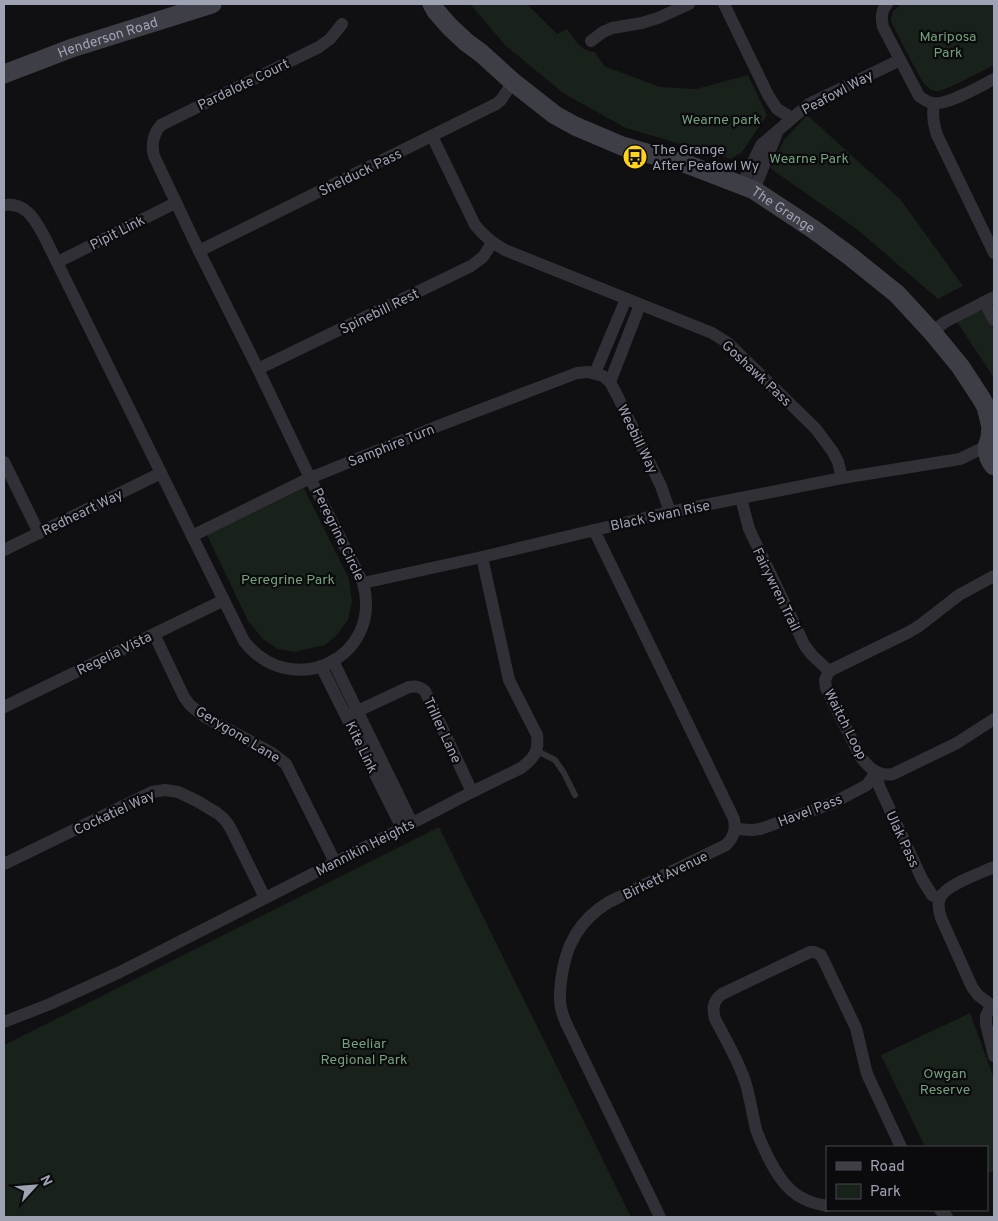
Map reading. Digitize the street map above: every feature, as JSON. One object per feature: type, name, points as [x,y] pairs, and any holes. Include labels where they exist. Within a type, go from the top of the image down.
[{"type":"street","name":"Henderson Road","points":[[4,74],[72,48],[212,4]]},
{"type":"street","name":"The Grange","points":[[432,4],[449,26],[466,42],[555,115],[575,126],[622,146],[684,163],[748,188],[813,229],[851,257],[897,294],[960,366],[990,411],[992,449]]},
{"type":"street","name":"The Grange","points":[[444,4],[481,53]]},
{"type":"street","points":[[591,41],[612,28],[642,23],[689,4]]},
{"type":"street","points":[[724,4],[768,95],[777,109],[792,118]]},
{"type":"street","points":[[884,5],[882,13],[883,26],[919,96],[926,102],[934,104],[949,101],[994,80]]},
{"type":"street","name":"Pardalote Court","points":[[152,148],[156,131],[162,125],[319,47],[330,39],[342,24]]},
{"type":"street","name":"Peafowl Way","points":[[748,188],[778,131],[792,118],[809,104],[900,60]]},
{"type":"street","name":"Shelduck Pass","points":[[199,252],[496,104],[513,82]]},
{"type":"street","points":[[934,104],[932,114],[937,135],[994,253]]},
{"type":"street","name":"Goshawk Pass","points":[[432,136],[475,225],[492,243],[505,250],[712,333],[728,343],[816,429],[833,452],[842,478]]},
{"type":"street","name":"Peregrine Circle","points":[[152,148],[175,203],[363,583],[367,607],[362,628],[351,647],[327,664]]},
{"type":"street","name":"Pipit Link","points":[[58,262],[175,203]]},
{"type":"street","points":[[4,205],[17,205],[26,210],[33,217],[43,234],[244,641],[259,657],[277,666],[301,670],[327,664]]},
{"type":"street","name":"Spinebill Rest","points":[[258,369],[471,266],[483,258],[492,243]]},
{"type":"street","points":[[626,299],[595,373],[603,376],[610,382],[640,305]]},
{"type":"street","points":[[932,332],[945,322],[989,299],[994,320]]},
{"type":"street","name":"Samphire Turn","points":[[192,536],[310,478],[577,373],[595,373]]},
{"type":"street","name":"Weebill Way","points":[[610,382],[661,486],[670,512]]},
{"type":"street","name":"Black Swan Rise","points":[[960,459],[992,449]]},
{"type":"street","name":"Black Swan Rise","points":[[363,583],[670,512],[842,478],[960,459],[992,449]]},
{"type":"street","points":[[4,462],[39,533]]},
{"type":"street","name":"Redheart Way","points":[[4,550],[161,473]]},
{"type":"street","name":"Fairywren Trail","points":[[741,498],[749,529],[805,646],[828,671]]},
{"type":"street","points":[[594,530],[734,819],[736,829]]},
{"type":"street","points":[[482,557],[509,680],[537,735],[537,751]]},
{"type":"street","name":"Waitch Loop","points":[[994,576],[959,595],[909,632],[828,671],[825,684],[829,696],[860,756],[867,765],[881,775],[893,774],[957,744],[994,719]]},
{"type":"street","name":"Regelia Vista","points":[[4,707],[224,600]]},
{"type":"street","name":"Gerygone Lane","points":[[154,634],[184,697],[197,712],[272,753],[286,764],[335,862]]},
{"type":"street","name":"Kite Link","points":[[327,664],[407,826]]},
{"type":"street","name":"Triller Lane","points":[[352,714],[409,687],[421,688],[425,691],[472,792]]},
{"type":"street","name":"Mannikin Heights","points":[[4,1022],[50,1004],[120,972],[521,768],[537,751]]},
{"type":"street","name":"Havel Pass","points":[[736,829],[760,829],[833,803],[867,785],[876,772]]},
{"type":"street","name":"Ulak Pass","points":[[876,772],[879,786],[922,879],[932,896],[939,899]]},
{"type":"street","name":"Cockatiel Way","points":[[4,864],[152,792],[172,790],[197,801],[217,813],[228,824],[265,898]]},
{"type":"street","name":"Birkett Avenue","points":[[660,1217],[566,1023],[560,1008],[562,973],[566,955],[573,938],[588,918],[598,909],[726,845],[736,829]]},
{"type":"street","points":[[994,867],[950,887],[939,899],[938,908],[972,987],[978,995],[993,1004],[986,1016],[986,1024],[994,1056]]},
{"type":"street","points":[[826,1206],[796,1196],[778,1176],[757,1132],[741,1070],[715,1019],[713,1004],[716,998],[810,952],[817,953],[823,958],[856,1028],[870,1083],[901,1146]]},
{"type":"lane","points":[[537,751],[556,760],[575,795]]},
{"type":"green space","name":"Wearne park","points":[[470,4],[527,4],[557,34],[567,29],[581,47],[595,52],[604,66],[660,87],[696,89],[748,75],[767,115],[742,152],[731,159],[626,128],[563,93],[505,45]]},
{"type":"green space","name":"Mariposa Park","points":[[902,4],[994,4],[994,65],[964,81],[939,91],[931,90],[922,81],[892,24],[893,11]]},
{"type":"green space","name":"Wearne Park","points":[[807,115],[900,199],[963,286],[938,299],[858,230],[770,168],[784,140]]},
{"type":"green space","points":[[975,308],[982,311],[994,329],[994,378],[955,319]]},
{"type":"green space","name":"Peregrine Park","points":[[304,488],[349,579],[352,602],[348,620],[336,636],[325,645],[294,652],[278,649],[263,639],[248,621],[207,535]]},
{"type":"green space","name":"Beeliar Regional Park","points":[[439,827],[631,1217],[4,1217],[4,1045]]},
{"type":"green space","name":"Owgan Reserve","points":[[970,1013],[994,1078],[994,1170],[988,1173],[988,1146],[925,1146],[881,1055]]},
{"type":"place","name":"The Grange After Peafowl Wy","points":[[635,157]]}]
